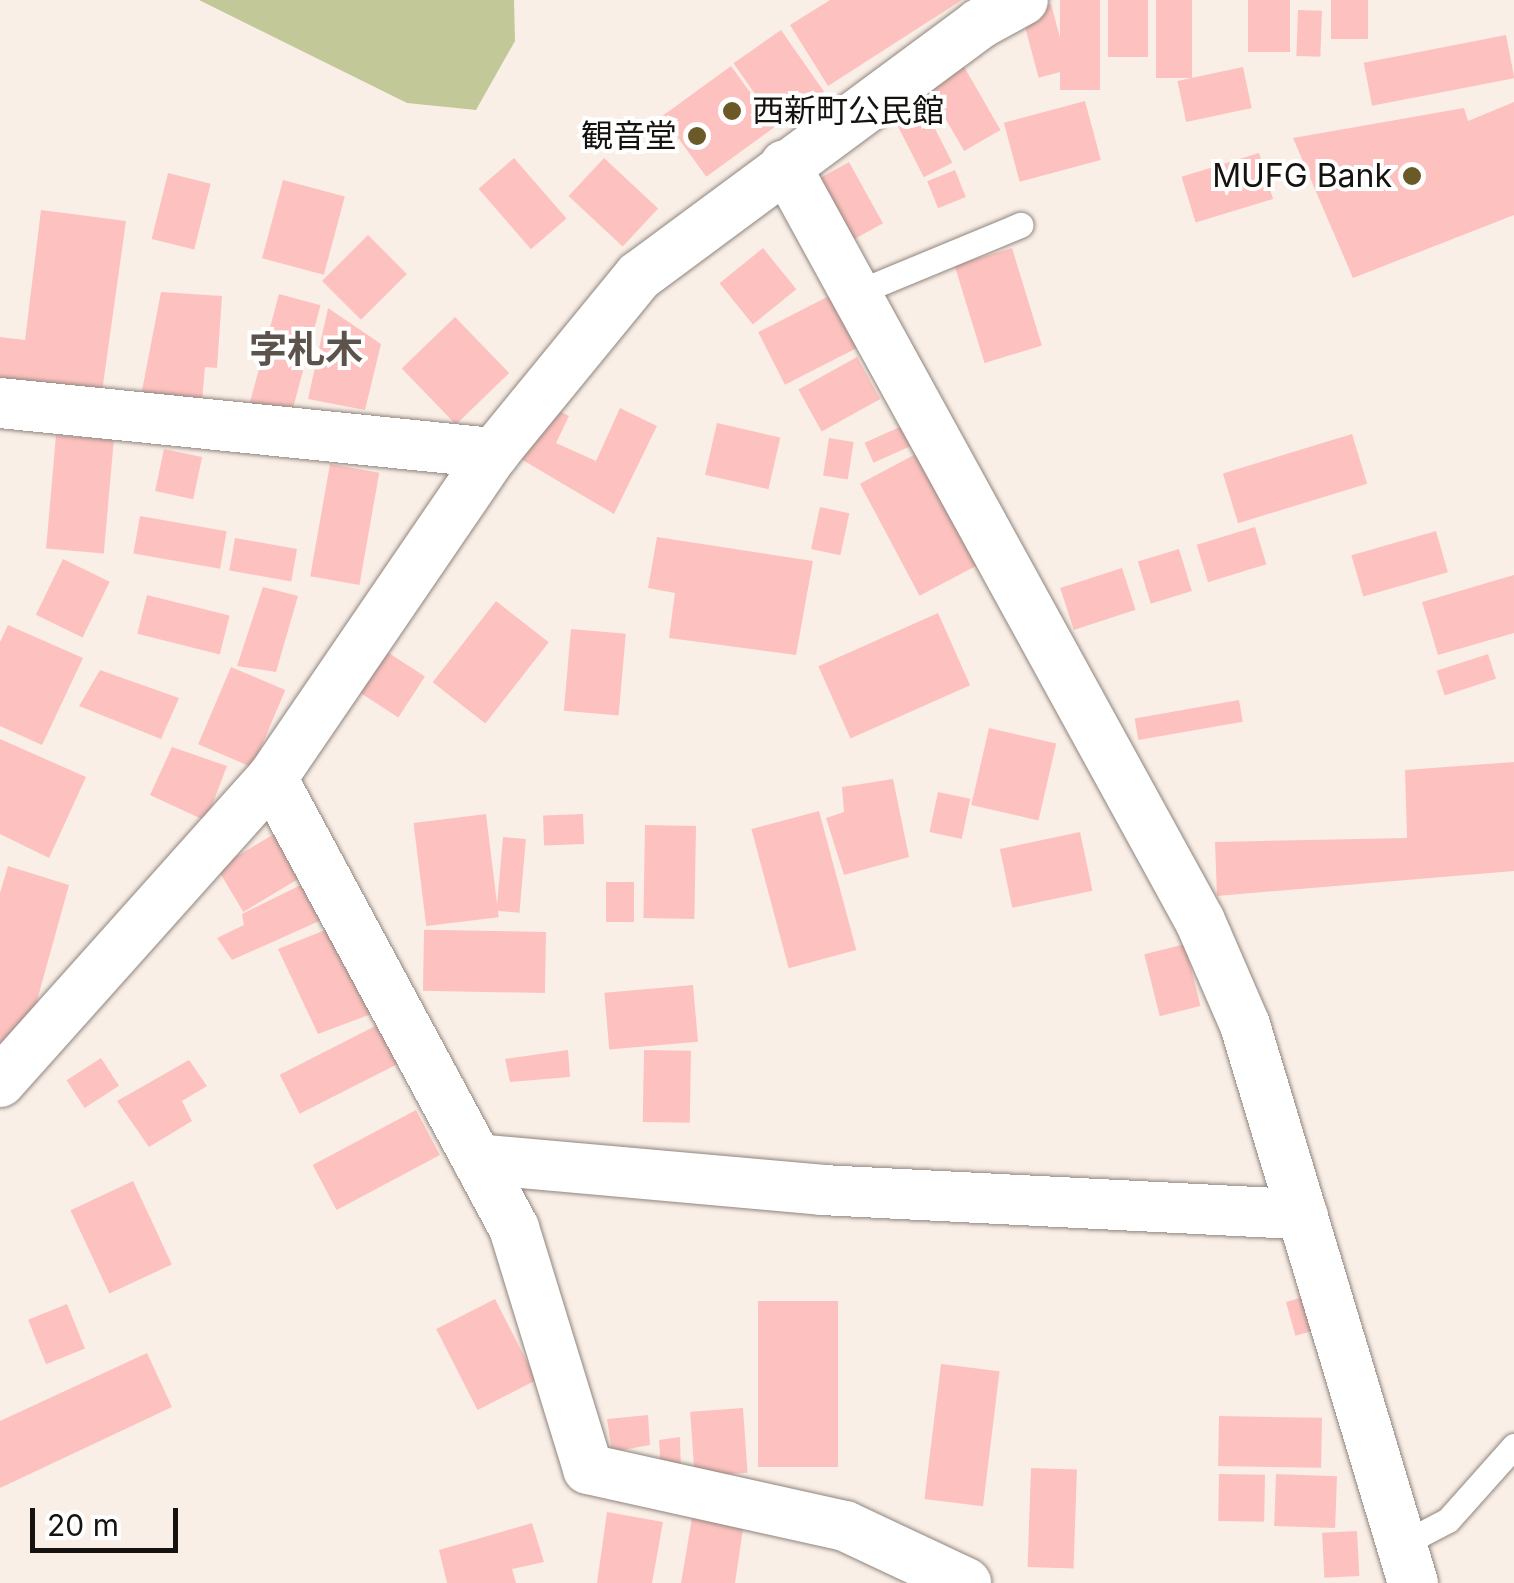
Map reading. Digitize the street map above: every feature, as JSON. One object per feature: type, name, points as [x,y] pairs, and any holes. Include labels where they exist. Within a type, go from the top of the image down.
[{"type":"street","points":[[0,1082],[272,778],[494,453],[639,276],[785,165],[1024,0]]},
{"type":"street","points":[[785,165],[1200,921],[1245,1025],[1410,1562]]},
{"type":"street","points":[[0,403],[494,453]]},
{"type":"street","points":[[272,778],[514,1228],[588,1470],[846,1526],[966,1583]]},
{"type":"street","points":[[478,1158],[822,1190],[1302,1214]]},
{"type":"lane","points":[[856,293],[1020,225]]},
{"type":"lane","points":[[1410,1562],[1514,1446]]},
{"type":"green space","points":[[199,0],[514,0],[515,41],[476,110],[407,103]]},
{"type":"building","points":[[830,0],[962,0],[828,86],[790,25]]},
{"type":"building","points":[[1060,0],[1100,0],[1100,90],[1060,90]]},
{"type":"building","points":[[1108,0],[1148,0],[1148,57],[1108,57]]},
{"type":"building","points":[[1156,0],[1192,0],[1192,78],[1156,78]]},
{"type":"building","points":[[1248,0],[1290,0],[1290,52],[1248,52]]},
{"type":"building","points":[[1331,0],[1368,0],[1368,39],[1331,39]]},
{"type":"building","points":[[1051,4],[1069,70],[1039,78],[1021,12]]},
{"type":"building","points":[[1298,10],[1322,11],[1320,57],[1296,56]]},
{"type":"building","points":[[781,30],[824,91],[777,125],[733,63]]},
{"type":"building","points":[[1506,35],[1514,78],[1372,106],[1364,63]]},
{"type":"building","points":[[959,58],[1000,130],[964,151],[923,79]]},
{"type":"building","points":[[731,66],[775,127],[706,177],[662,116]]},
{"type":"building","points":[[1243,67],[1252,108],[1186,122],[1177,81]]},
{"type":"building","points":[[1085,101],[1101,160],[1020,182],[1004,123]]},
{"type":"building","name":"MUFG Bank","points":[[1514,102],[1514,215],[1353,278],[1293,138],[1464,108],[1468,121]]},
{"type":"building","points":[[926,111],[952,163],[924,177],[897,126]]},
{"type":"building","points":[[1259,153],[1273,199],[1196,223],[1182,177]]},
{"type":"building","points":[[514,158],[566,218],[531,249],[479,189]]},
{"type":"building","points":[[604,158],[658,208],[623,246],[569,196]]},
{"type":"building","points":[[849,162],[883,223],[854,239],[820,178]]},
{"type":"building","points":[[955,170],[966,197],[938,208],[927,181]]},
{"type":"building","points":[[168,173],[211,184],[194,250],[152,239]]},
{"type":"building","points":[[283,180],[345,197],[324,275],[262,258]]},
{"type":"building","points":[[41,210],[126,221],[100,406],[0,392],[0,337],[25,340]]},
{"type":"building","points":[[368,235],[407,274],[361,320],[322,281]]},
{"type":"building","points":[[763,248],[796,289],[753,324],[719,283]]},
{"type":"building","points":[[1012,248],[1042,346],[984,363],[955,266]]},
{"type":"building","points":[[161,292],[222,296],[217,368],[205,367],[201,411],[139,406]]},
{"type":"building","points":[[279,294],[321,305],[290,418],[249,407]]},
{"type":"building","points":[[833,294],[860,347],[785,385],[758,332]]},
{"type":"building","points":[[328,308],[381,344],[365,410],[308,399]]},
{"type":"building","points":[[455,317],[509,373],[456,425],[402,368]]},
{"type":"building","points":[[857,357],[880,399],[822,431],[798,389]]},
{"type":"building","points":[[551,407],[569,416],[556,443],[596,461],[620,408],[657,426],[614,514],[509,452]]},
{"type":"building","points":[[717,423],[780,438],[768,489],[705,475]]},
{"type":"building","points":[[902,426],[911,446],[873,463],[865,443]]},
{"type":"building","points":[[1352,434],[1367,484],[1238,523],[1223,473]]},
{"type":"building","points":[[56,435],[114,440],[104,554],[46,549]]},
{"type":"building","points":[[829,438],[854,442],[848,479],[823,476]]},
{"type":"building","points":[[927,448],[987,560],[920,596],[860,484]]},
{"type":"building","points":[[164,449],[202,457],[193,499],[155,491]]},
{"type":"building","points":[[330,464],[379,473],[359,585],[310,576]]},
{"type":"building","points":[[820,507],[849,513],[840,555],[811,549]]},
{"type":"building","points":[[140,516],[227,531],[220,569],[133,553]]},
{"type":"building","points":[[1255,527],[1266,564],[1208,582],[1197,545]]},
{"type":"building","points":[[1436,531],[1448,572],[1363,597],[1351,555]]},
{"type":"building","points":[[657,537],[813,561],[796,655],[669,638],[675,593],[648,588]]},
{"type":"building","points":[[235,538],[297,549],[291,581],[229,570]]},
{"type":"building","points":[[1179,549],[1192,591],[1151,604],[1138,562]]},
{"type":"building","points":[[63,559],[110,582],[83,638],[36,615]]},
{"type":"building","points":[[1122,568],[1136,610],[1074,630],[1060,588]]},
{"type":"building","points":[[1514,575],[1514,633],[1438,655],[1422,602]]},
{"type":"building","points":[[263,587],[298,596],[276,672],[237,666]]},
{"type":"building","points":[[147,595],[229,616],[220,654],[137,634]]},
{"type":"building","points":[[496,601],[549,642],[485,723],[433,682]]},
{"type":"building","points":[[938,613],[970,685],[850,738],[818,666]]},
{"type":"building","points":[[8,625],[83,658],[42,745],[0,726],[0,642]]},
{"type":"building","points":[[571,629],[626,634],[619,715],[564,711]]},
{"type":"building","points":[[378,646],[425,676],[398,718],[351,687]]},
{"type":"building","points":[[1488,654],[1496,679],[1445,695],[1437,671]]},
{"type":"building","points":[[231,667],[285,690],[252,767],[198,744]]},
{"type":"building","points":[[100,670],[179,698],[161,739],[79,706]]},
{"type":"building","points":[[1239,700],[1243,722],[1138,740],[1135,718]]},
{"type":"building","points":[[989,728],[1056,744],[1038,820],[971,805]]},
{"type":"building","points":[[0,739],[86,777],[49,858],[0,834]]},
{"type":"building","points":[[172,747],[227,766],[206,821],[150,795]]},
{"type":"building","points":[[1514,762],[1514,871],[1217,896],[1215,842],[1407,838],[1405,770]]},
{"type":"building","points":[[893,779],[909,857],[844,875],[826,818],[844,812],[842,787]]},
{"type":"building","points":[[938,792],[970,799],[962,839],[929,832]]},
{"type":"building","points":[[819,811],[856,950],[789,968],[751,829]]},
{"type":"building","points":[[486,814],[499,917],[426,926],[414,823]]},
{"type":"building","points":[[583,814],[584,844],[544,845],[543,815]]},
{"type":"building","points":[[645,825],[696,826],[694,919],[643,918]]},
{"type":"building","points":[[284,828],[310,872],[243,912],[217,868]]},
{"type":"building","points":[[1080,832],[1092,891],[1012,908],[1000,849]]},
{"type":"building","points":[[503,837],[526,839],[519,913],[497,911]]},
{"type":"building","points":[[8,866],[69,885],[30,1026],[0,1064],[0,893]]},
{"type":"building","points":[[311,880],[326,918],[232,960],[217,938],[244,925],[242,914]]},
{"type":"building","points":[[606,882],[634,882],[634,922],[606,922]]},
{"type":"building","points":[[335,926],[379,1011],[318,1034],[278,949]]},
{"type":"building","points":[[424,930],[546,932],[545,993],[423,991]]},
{"type":"building","points":[[1185,944],[1200,1006],[1160,1016],[1144,954]]},
{"type":"building","points":[[693,985],[698,1042],[609,1050],[604,993]]},
{"type":"building","points":[[383,1022],[403,1061],[300,1114],[280,1075]]},
{"type":"building","points":[[568,1050],[570,1077],[510,1082],[505,1059]]},
{"type":"building","points":[[644,1050],[691,1051],[690,1123],[643,1122]]},
{"type":"building","points":[[101,1058],[119,1086],[85,1108],[67,1080]]},
{"type":"building","points":[[189,1060],[207,1086],[182,1101],[192,1121],[149,1147],[117,1101]]},
{"type":"building","points":[[416,1110],[440,1155],[337,1210],[313,1165]]},
{"type":"building","points":[[133,1181],[172,1264],[109,1294],[70,1210]]},
{"type":"building","points":[[1307,1296],[1317,1330],[1295,1336],[1286,1302]]},
{"type":"building","points":[[495,1299],[536,1380],[478,1410],[436,1329]]},
{"type":"building","points":[[758,1301],[838,1301],[838,1467],[758,1467]]},
{"type":"building","points":[[67,1304],[85,1349],[46,1364],[28,1320]]},
{"type":"building","points":[[147,1353],[172,1407],[0,1488],[0,1421]]},
{"type":"building","points":[[941,1364],[1000,1371],[983,1506],[924,1499]]},
{"type":"building","points":[[743,1408],[748,1473],[695,1477],[690,1412]]},
{"type":"building","points":[[648,1415],[650,1445],[612,1452],[607,1419]]},
{"type":"building","points":[[1219,1416],[1322,1418],[1321,1468],[1218,1466]]},
{"type":"building","points":[[680,1437],[681,1474],[661,1473],[659,1440]]},
{"type":"building","points":[[1031,1468],[1077,1470],[1074,1569],[1028,1567]]},
{"type":"building","points":[[1219,1474],[1265,1475],[1264,1522],[1218,1521]]},
{"type":"building","points":[[1276,1474],[1337,1476],[1335,1528],[1274,1526]]},
{"type":"building","points":[[607,1512],[663,1522],[652,1583],[597,1583]]},
{"type":"building","points":[[692,1518],[743,1529],[735,1583],[681,1583]]},
{"type":"building","points":[[532,1523],[544,1562],[512,1569],[516,1583],[447,1583],[439,1550]]},
{"type":"building","points":[[1357,1531],[1359,1576],[1324,1578],[1322,1533]]},
{"type":"place","name":"西新町公民館","points":[[732,111]]},
{"type":"place","name":"観音堂","points":[[697,136]]},
{"type":"place","name":"MUFG Bank","points":[[1412,176]]},
{"type":"district","name":"字札木","points":[[306,350]]}]
